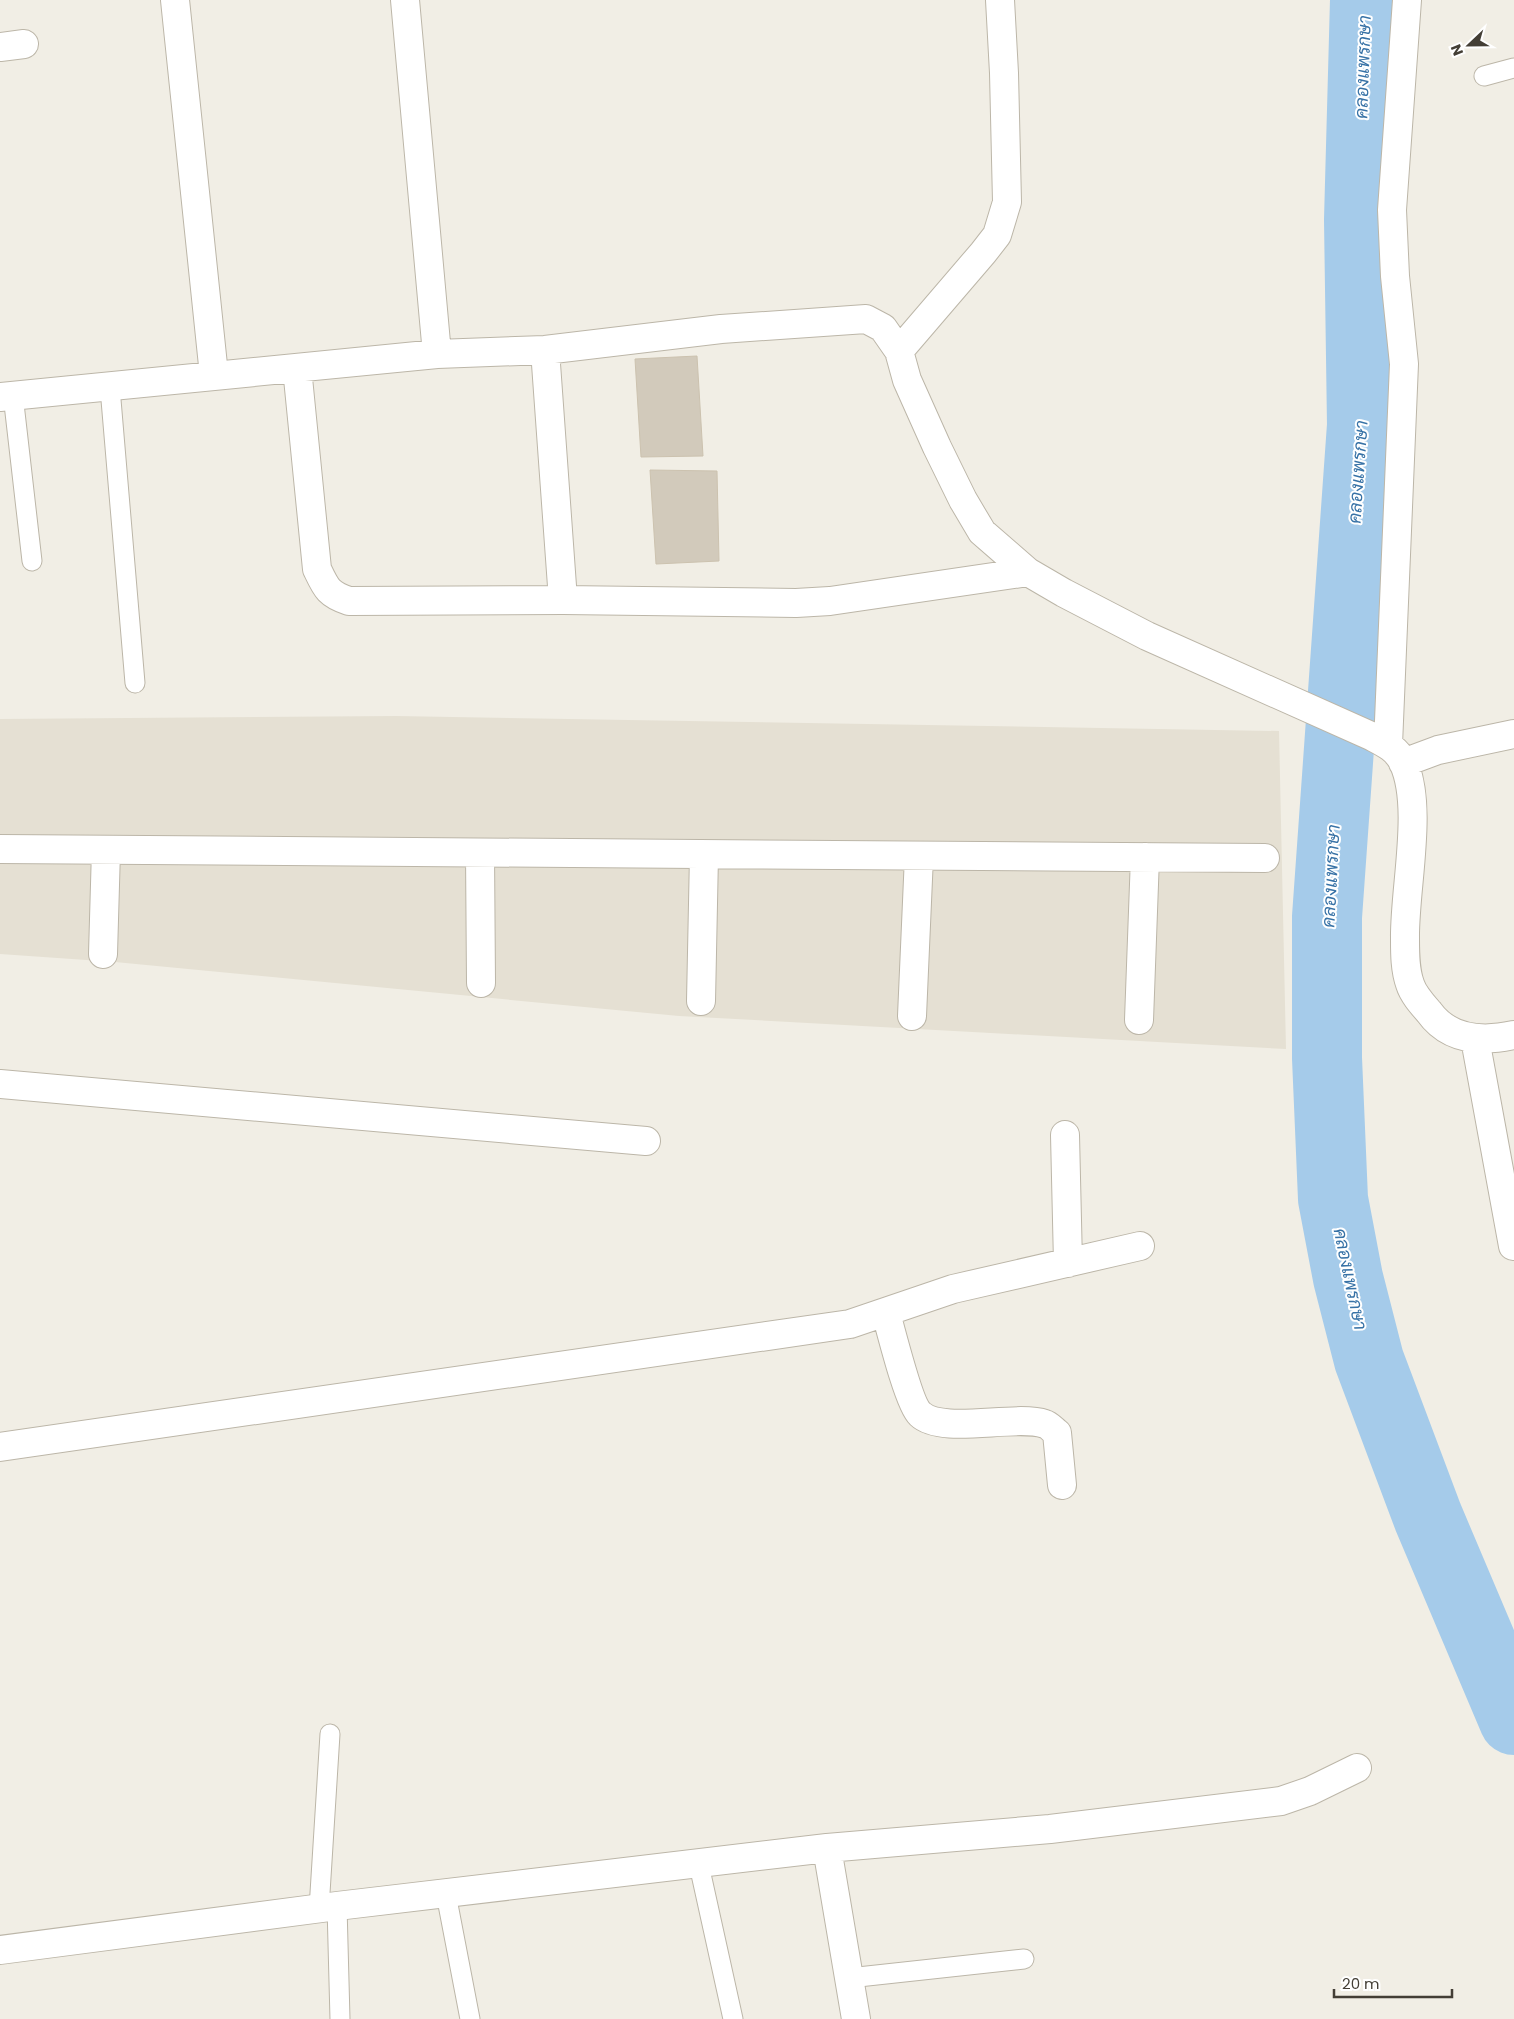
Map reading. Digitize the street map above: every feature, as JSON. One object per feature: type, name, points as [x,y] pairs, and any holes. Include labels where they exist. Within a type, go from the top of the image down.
[{"type":"street","points":[[175,0],[214,375]]},
{"type":"street","points":[[405,0],[437,354]]},
{"type":"street","points":[[899,351],[997,235],[1007,202],[1000,0]]},
{"type":"street","points":[[1407,0],[1392,210],[1395,276],[1404,364],[1388,748],[1411,794],[1413,812],[1404,917],[1405,960],[1410,985],[1436,1022],[1456,1035],[1475,1039],[1514,1035]]},
{"type":"street","points":[[6,396],[110,388],[214,375],[437,354],[545,350],[721,329],[866,319],[883,328],[899,351],[907,380],[937,447],[963,500],[982,532],[1028,572],[1147,636],[1318,712],[1388,748],[1438,750],[1514,734]]},
{"type":"street","points":[[545,350],[563,600]]},
{"type":"street","points":[[297,368],[317,569],[325,587],[334,596],[349,601],[563,600],[786,603],[822,601],[1028,572]]},
{"type":"street","points":[[0,849],[1266,858]]},
{"type":"street","points":[[103,954],[106,850]]},
{"type":"street","points":[[480,853],[481,983]]},
{"type":"street","points":[[701,1001],[704,855]]},
{"type":"street","points":[[912,1016],[919,856]]},
{"type":"street","points":[[1138,1020],[1145,857]]},
{"type":"street","points":[[1475,1039],[1513,1246]]},
{"type":"street","points":[[0,1084],[646,1141]]},
{"type":"street","points":[[1065,1135],[1068,1263]]},
{"type":"street","points":[[0,1447],[850,1324],[954,1289],[1140,1246]]},
{"type":"street","points":[[886,1313],[911,1396],[920,1414],[934,1423],[1045,1424],[1057,1433],[1062,1485]]},
{"type":"street","points":[[0,1950],[328,1908],[699,1865],[827,1848],[1050,1829],[1281,1801],[1310,1791],[1357,1768]]},
{"type":"street","points":[[827,1848],[856,2019]]},
{"type":"lane","points":[[1484,76],[1514,68]]},
{"type":"lane","points":[[110,388],[135,683]]},
{"type":"lane","points":[[6,396],[32,561]]},
{"type":"lane","points":[[330,1734],[328,1908],[340,2019]]},
{"type":"lane","points":[[699,1865],[733,2019]]},
{"type":"lane","points":[[446,1894],[470,2019]]},
{"type":"lane","points":[[849,1978],[1024,1959]]},
{"type":"shaded area","points":[[396,716],[1279,731],[1286,1049],[679,1016],[115,962],[0,954],[0,719]]},
{"type":"building","points":[[697,356],[703,456],[641,457],[635,359]]},
{"type":"building","points":[[650,470],[717,471],[719,561],[656,564]]},
{"type":"waterway","name":"คลองแพรกษา","points":[[1365,0],[1359,220],[1362,425],[1327,917],[1327,1058],[1333,1199],[1348,1278],[1369,1360],[1428,1517],[1514,1720]]}]
